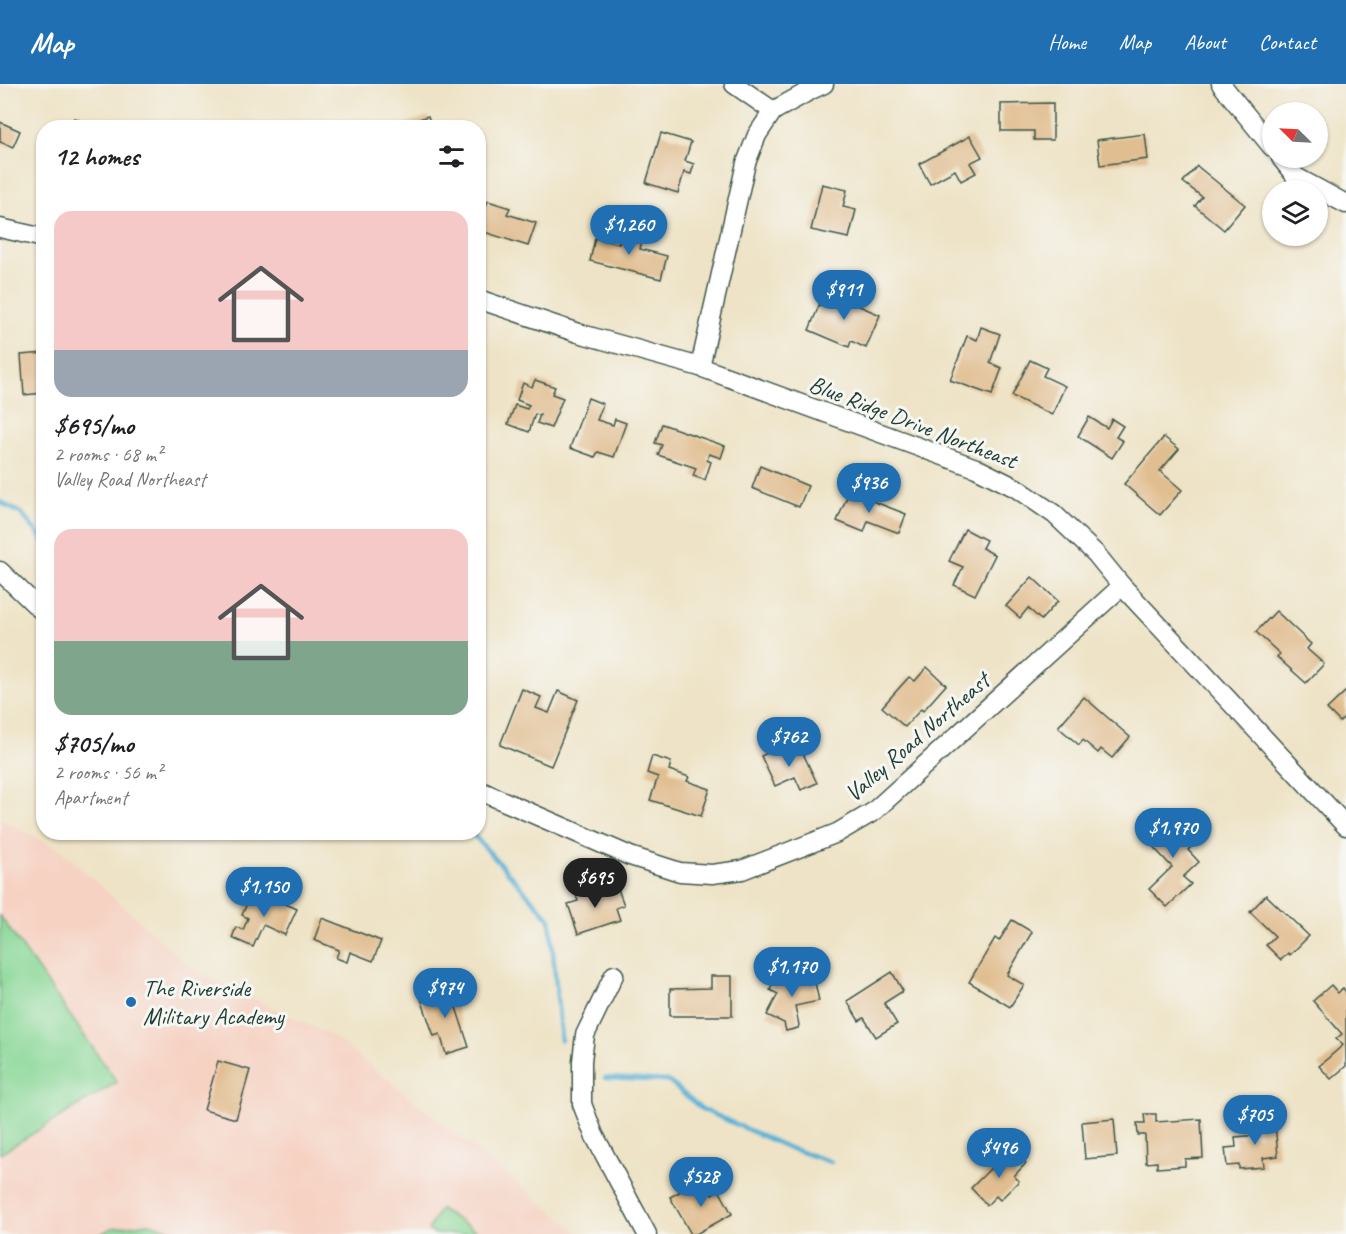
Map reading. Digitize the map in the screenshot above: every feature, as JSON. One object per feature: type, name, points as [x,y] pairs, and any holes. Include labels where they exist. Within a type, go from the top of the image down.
[{"type":"street","points":[[735,84],[773,111]]},
{"type":"street","points":[[700,367],[746,163],[757,135],[773,111],[824,84]]},
{"type":"street","points":[[1221,84],[1262,135]]},
{"type":"street","points":[[1289,168],[1296,177],[1346,204]]},
{"type":"street","points":[[0,228],[36,236]]},
{"type":"street","name":"Blue Ridge Drive Northeast","points":[[486,302],[578,333],[700,367],[976,468],[1016,488],[1054,514],[1096,554],[1122,586],[1346,826]]},
{"type":"street","points":[[0,571],[36,605]]},
{"type":"street","name":"Valley Road Northeast","points":[[486,794],[619,852],[680,872],[712,874],[742,870],[837,833],[873,812],[1122,586]]},
{"type":"street","points":[[614,975],[585,1035],[582,1061],[582,1104],[594,1135],[647,1234]]},
{"type":"shaded area","name":"The Riverside Military Academy","points":[[0,819],[36,837],[36,840],[41,840],[61,850],[191,968],[332,1036],[577,1231],[575,1234],[0,1234]]},
{"type":"green space","points":[[0,916],[117,1082],[0,1154]]},
{"type":"green space","points":[[440,1209],[481,1234],[435,1234],[428,1230]]},
{"type":"green space","points":[[150,1223],[182,1234],[101,1234],[112,1228]]},
{"type":"building","points":[[1053,103],[1053,140],[1034,140],[1034,131],[1001,131],[1001,104]]},
{"type":"building","points":[[428,116],[429,120],[416,120]]},
{"type":"building","points":[[0,122],[20,131],[13,147],[0,142]]},
{"type":"building","points":[[661,133],[691,142],[685,161],[694,164],[691,174],[684,172],[678,193],[646,183]]},
{"type":"building","points":[[1145,134],[1148,159],[1100,165],[1097,140]]},
{"type":"building","points":[[970,136],[982,157],[970,163],[976,173],[961,181],[955,170],[930,184],[919,164]]},
{"type":"building","points":[[1197,166],[1245,205],[1224,230],[1195,206],[1202,197],[1183,182]]},
{"type":"building","points":[[822,184],[847,190],[843,207],[856,210],[849,238],[811,230]]},
{"type":"building","points":[[488,201],[510,208],[507,214],[536,223],[528,246],[486,233]]},
{"type":"building","points":[[622,231],[643,237],[640,249],[667,256],[661,279],[590,261],[595,238],[619,244]]},
{"type":"building","points":[[825,291],[880,315],[866,348],[851,341],[849,347],[809,330]]},
{"type":"building","points":[[981,327],[1000,334],[990,363],[1002,368],[992,395],[950,380],[967,336],[977,340]]},
{"type":"building","points":[[36,354],[36,394],[24,395],[21,355]]},
{"type":"building","points":[[1030,360],[1047,368],[1043,376],[1065,386],[1052,415],[1012,396]]},
{"type":"building","points":[[535,380],[555,387],[552,394],[563,398],[551,428],[537,423],[540,415],[535,414],[529,432],[508,424],[515,405],[527,409],[529,405],[517,400],[523,383],[532,387]]},
{"type":"building","points":[[588,398],[603,404],[597,420],[613,425],[615,419],[626,423],[614,457],[598,452],[595,457],[570,448]]},
{"type":"building","points":[[1089,417],[1107,428],[1112,419],[1123,426],[1116,437],[1123,441],[1112,458],[1078,436]]},
{"type":"building","points":[[662,424],[725,446],[721,458],[709,454],[707,460],[711,462],[705,480],[693,476],[696,468],[658,455],[662,445],[655,443]]},
{"type":"building","points":[[1164,437],[1179,449],[1160,471],[1182,490],[1160,515],[1124,484]]},
{"type":"building","points":[[760,466],[808,486],[799,507],[752,488]]},
{"type":"building","points":[[849,492],[906,514],[899,533],[868,521],[864,532],[837,521]]},
{"type":"building","points":[[965,529],[986,540],[982,548],[995,555],[975,595],[954,585],[963,567],[949,561]]},
{"type":"building","points":[[1032,577],[1058,601],[1041,620],[1028,608],[1020,618],[1006,606]]},
{"type":"building","points":[[1276,611],[1311,644],[1307,649],[1324,664],[1306,683],[1277,657],[1280,654],[1256,632]]},
{"type":"building","points":[[927,667],[946,685],[905,727],[882,707],[909,677],[915,681]]},
{"type":"building","points":[[522,689],[541,697],[536,708],[549,713],[558,691],[578,700],[551,766],[500,745]]},
{"type":"building","points":[[1346,691],[1346,716],[1340,722],[1327,709]]},
{"type":"building","points":[[1084,697],[1130,737],[1112,758],[1101,749],[1098,753],[1083,740],[1079,745],[1058,727]]},
{"type":"building","points":[[779,747],[783,755],[800,747],[817,783],[801,790],[795,777],[775,786],[761,756]]},
{"type":"building","points":[[652,756],[671,762],[669,770],[689,777],[687,781],[710,789],[701,816],[650,800],[658,777],[647,773]]},
{"type":"building","points":[[1171,814],[1197,841],[1188,850],[1199,862],[1183,877],[1191,884],[1167,907],[1149,889],[1172,867],[1145,838]]},
{"type":"building","points":[[589,885],[593,897],[618,889],[624,905],[616,908],[620,920],[578,934],[568,904],[578,901],[574,890]]},
{"type":"building","points":[[253,890],[297,909],[285,935],[263,925],[253,947],[232,938],[236,927],[243,930],[248,918],[242,915]]},
{"type":"building","points":[[1266,895],[1309,936],[1290,955],[1288,953],[1281,960],[1266,945],[1275,936],[1250,912]]},
{"type":"building","points":[[322,918],[381,941],[373,961],[350,952],[347,962],[336,958],[339,950],[314,940]]},
{"type":"building","points":[[1012,920],[1032,932],[1007,975],[1024,985],[1010,1007],[969,982],[995,938],[999,941]]},
{"type":"building","points":[[892,972],[903,991],[884,1003],[897,1024],[876,1037],[864,1018],[859,1021],[847,1001]]},
{"type":"building","points":[[778,973],[790,978],[813,973],[819,1001],[795,1006],[798,1028],[786,1031],[784,1023],[767,1015],[778,994],[770,990]]},
{"type":"building","points":[[711,976],[732,976],[732,1016],[670,1016],[670,989],[711,988]]},
{"type":"building","points":[[1331,985],[1338,993],[1343,988],[1346,992],[1346,1066],[1331,1079],[1319,1066],[1343,1045],[1336,1039],[1342,1034],[1313,1001]]},
{"type":"building","points":[[449,986],[469,1047],[446,1054],[440,1034],[434,1036],[420,996]]},
{"type":"building","points":[[218,1061],[250,1070],[236,1119],[204,1110]]},
{"type":"building","points":[[1274,1113],[1278,1156],[1263,1158],[1264,1167],[1239,1169],[1239,1165],[1227,1166],[1225,1148],[1236,1147],[1235,1137],[1259,1135],[1258,1114]]},
{"type":"building","points":[[1144,1114],[1156,1114],[1156,1122],[1201,1119],[1203,1158],[1185,1159],[1185,1166],[1157,1168],[1157,1162],[1146,1163],[1145,1135],[1138,1135],[1137,1123],[1145,1123]]},
{"type":"building","points":[[1114,1119],[1117,1156],[1085,1159],[1082,1122]]},
{"type":"building","points":[[1014,1151],[1026,1163],[1014,1176],[1019,1181],[1000,1200],[996,1196],[987,1205],[971,1188],[998,1161],[1001,1164]]},
{"type":"building","points":[[707,1185],[712,1194],[719,1190],[732,1214],[696,1234],[691,1234],[670,1197],[690,1186],[694,1192]]},
{"type":"waterway","points":[[0,502],[22,514],[36,531]]},
{"type":"waterway","points":[[478,840],[550,919],[561,1040]]},
{"type":"waterway","points":[[605,1078],[668,1081],[702,1109],[789,1148],[831,1162]]},
{"type":"place","name":"The Riverside Military Academy","points":[[131,1002]]}]
